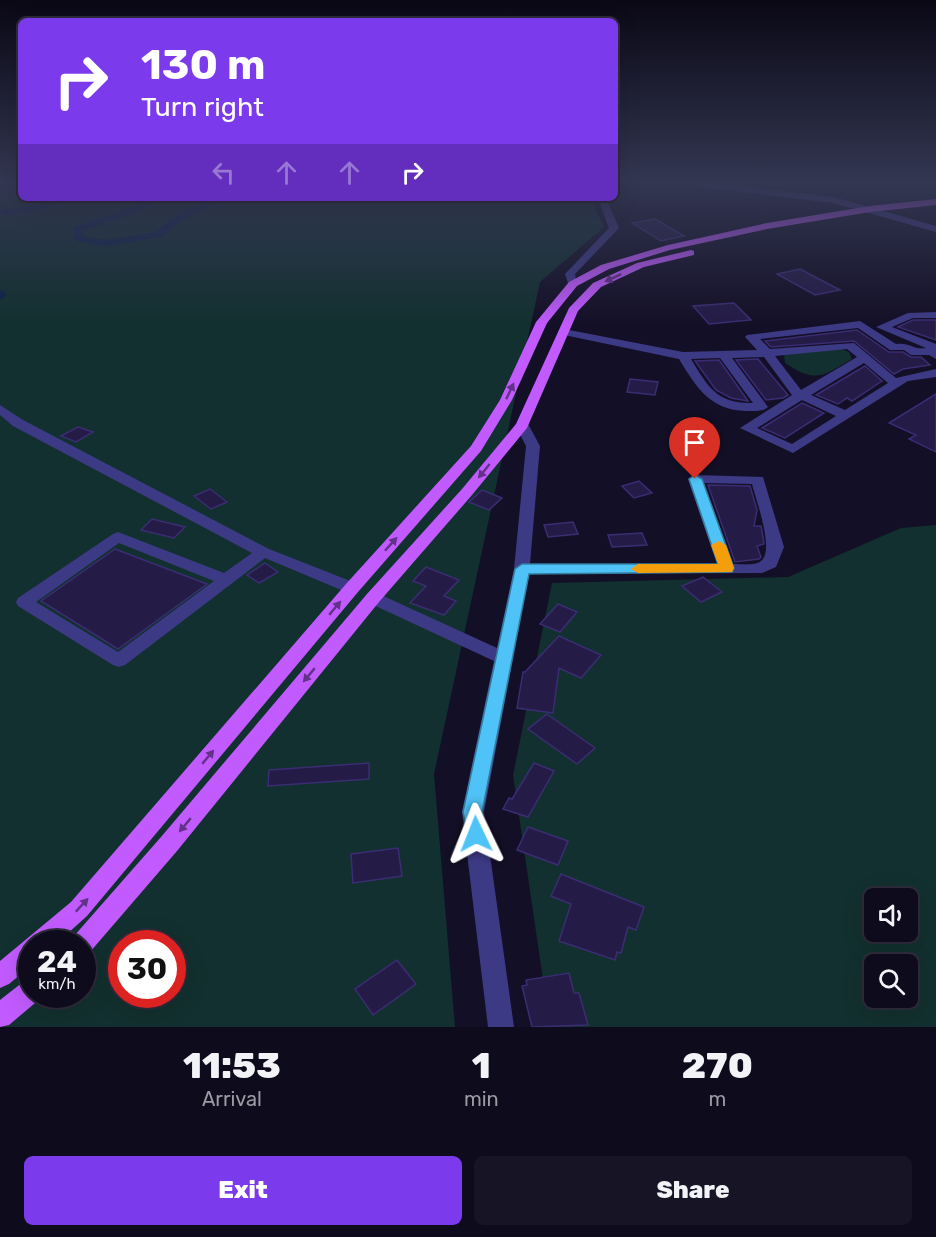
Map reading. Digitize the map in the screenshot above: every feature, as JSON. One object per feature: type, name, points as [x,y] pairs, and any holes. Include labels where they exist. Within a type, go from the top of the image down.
[{"type":"main road","points":[[54,930],[79,909],[352,588],[476,448],[506,400],[542,322],[573,284],[604,267],[668,248],[749,230]]},
{"type":"main road","points":[[94,930],[169,844],[373,598],[467,492],[522,425],[573,310],[597,285],[641,265],[794,230]]},
{"type":"main road","points":[[0,976],[18,961]]},
{"type":"main road","points":[[0,1016],[18,1001]]},
{"type":"street","points":[[573,284],[570,274],[612,230]]},
{"type":"street","points":[[936,315],[912,315],[882,327],[936,348]]},
{"type":"street","points":[[846,415],[798,394],[768,352],[751,337],[861,324],[894,348],[906,346],[915,353],[931,351],[936,355]]},
{"type":"street","points":[[830,327],[896,383]]},
{"type":"street","points":[[564,332],[683,356],[850,345]]},
{"type":"street","points":[[723,354],[768,410]]},
{"type":"street","points":[[683,356],[706,393],[717,402],[736,409],[768,410]]},
{"type":"street","points":[[865,357],[802,396],[768,410],[747,428],[793,449],[904,378],[936,373]]},
{"type":"street","points":[[0,409],[18,423],[263,552],[352,588]]},
{"type":"street","points":[[501,1027],[473,812],[522,569],[533,446],[522,425]]},
{"type":"street","points":[[522,569],[762,568],[770,563],[776,547],[758,480],[695,479],[727,568]]},
{"type":"street","points":[[226,580],[118,537],[24,602],[119,661],[263,552]]},
{"type":"street","points":[[373,598],[504,658]]},
{"type":"green space","points":[[0,230],[601,230],[540,282],[434,774],[455,1027],[0,1027]]},
{"type":"green space","points":[[842,349],[849,352],[852,359],[819,375],[805,374],[785,363],[784,354]]},
{"type":"green space","points":[[936,525],[936,1027],[550,1027],[513,775],[552,583],[788,577],[901,528]]},
{"type":"building","points":[[643,230],[674,230],[684,236],[661,241]]},
{"type":"building","points":[[800,269],[840,290],[815,295],[777,274]]},
{"type":"building","points":[[734,303],[751,320],[709,324],[693,306]]},
{"type":"building","points":[[913,320],[936,320],[936,340],[898,327]]},
{"type":"building","points":[[857,330],[889,352],[903,352],[911,357],[921,357],[930,365],[903,369],[894,374],[854,341],[771,347],[765,341]]},
{"type":"building","points":[[758,359],[788,395],[783,398],[766,400],[736,360]]},
{"type":"building","points":[[719,360],[748,401],[731,398],[716,390],[695,361]]},
{"type":"building","points":[[865,366],[882,381],[852,401],[847,398],[838,404],[816,395]]},
{"type":"building","points":[[630,379],[658,382],[655,395],[627,392]]},
{"type":"building","points":[[936,394],[936,452],[909,439],[916,435],[889,423]]},
{"type":"building","points":[[802,403],[824,413],[785,438],[762,428]]},
{"type":"building","points":[[78,427],[93,432],[76,442],[61,436]]},
{"type":"building","points":[[639,481],[652,493],[634,498],[622,486]]},
{"type":"building","points":[[708,485],[750,486],[757,510],[754,526],[761,526],[764,544],[757,546],[761,557],[759,559],[735,562]]},
{"type":"building","points":[[210,489],[227,502],[211,509],[194,496]]},
{"type":"building","points":[[482,490],[502,498],[489,510],[469,502]]},
{"type":"building","points":[[152,519],[185,527],[174,538],[141,530]]},
{"type":"building","points":[[573,522],[578,534],[548,537],[544,525]]},
{"type":"building","points":[[642,533],[647,545],[612,547],[608,535]]},
{"type":"building","points":[[115,549],[207,584],[118,649],[41,601]]},
{"type":"building","points":[[265,563],[278,572],[259,583],[247,575]]},
{"type":"building","points":[[426,567],[459,580],[444,596],[456,601],[444,615],[410,603],[426,586],[413,581]]},
{"type":"building","points":[[703,577],[722,592],[701,602],[682,586]]},
{"type":"building","points":[[558,604],[577,612],[560,632],[540,624]]},
{"type":"building","points":[[559,636],[601,655],[581,678],[559,668],[553,713],[517,708],[523,672]]},
{"type":"building","points":[[547,714],[595,748],[577,764],[528,729]]},
{"type":"building","points":[[369,763],[369,779],[268,786],[269,770]]},
{"type":"building","points":[[534,763],[554,771],[528,817],[503,809],[509,798],[512,799]]},
{"type":"building","points":[[528,827],[568,841],[558,865],[517,850]]},
{"type":"building","points":[[398,848],[402,876],[353,883],[351,854]]},
{"type":"building","points":[[561,874],[644,907],[636,930],[628,927],[621,953],[617,952],[615,960],[559,941],[571,904],[551,896]]},
{"type":"building","points":[[397,960],[416,984],[373,1015],[355,989]]},
{"type":"building","points":[[569,973],[574,993],[579,993],[588,1025],[532,1027],[522,986],[527,985],[526,980]]},
{"type":"waterway","points":[[77,230],[79,239],[105,243],[158,235],[164,230]]},
{"type":"slow traffic","points":[[638,569],[727,568],[719,545]]},
{"type":"route","points":[[476,834],[473,812],[522,569],[727,568],[695,479]]}]
